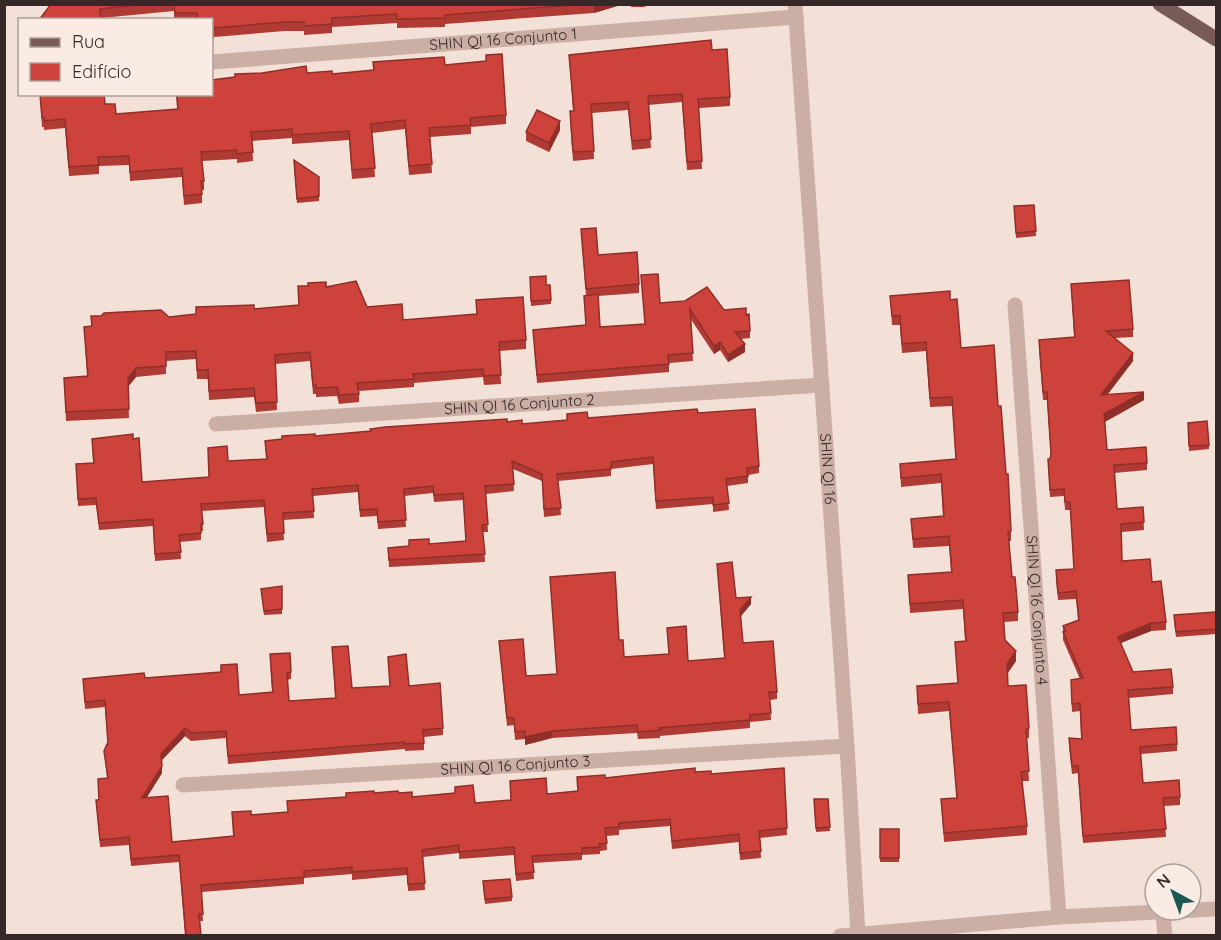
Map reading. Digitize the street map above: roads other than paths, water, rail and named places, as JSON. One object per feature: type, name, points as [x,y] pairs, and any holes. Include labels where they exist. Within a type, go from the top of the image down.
[{"type":"main road","points":[[1160,4],[1216,39]]},
{"type":"street","name":"SHIN QI 16 Conjunto 1","points":[[213,62],[796,11]]},
{"type":"street","name":"SHIN QI 16","points":[[796,11],[848,746],[858,934]]},
{"type":"street","name":"SHIN QI 16 Conjunto 4","points":[[1015,305],[1059,917]]},
{"type":"street","name":"SHIN QI 16 Conjunto 2","points":[[216,424],[822,385]]},
{"type":"street","name":"SHIN QI 16 Conjunto 3","points":[[183,785],[848,746]]},
{"type":"street","points":[[840,936],[1059,917],[1143,914]]}]
